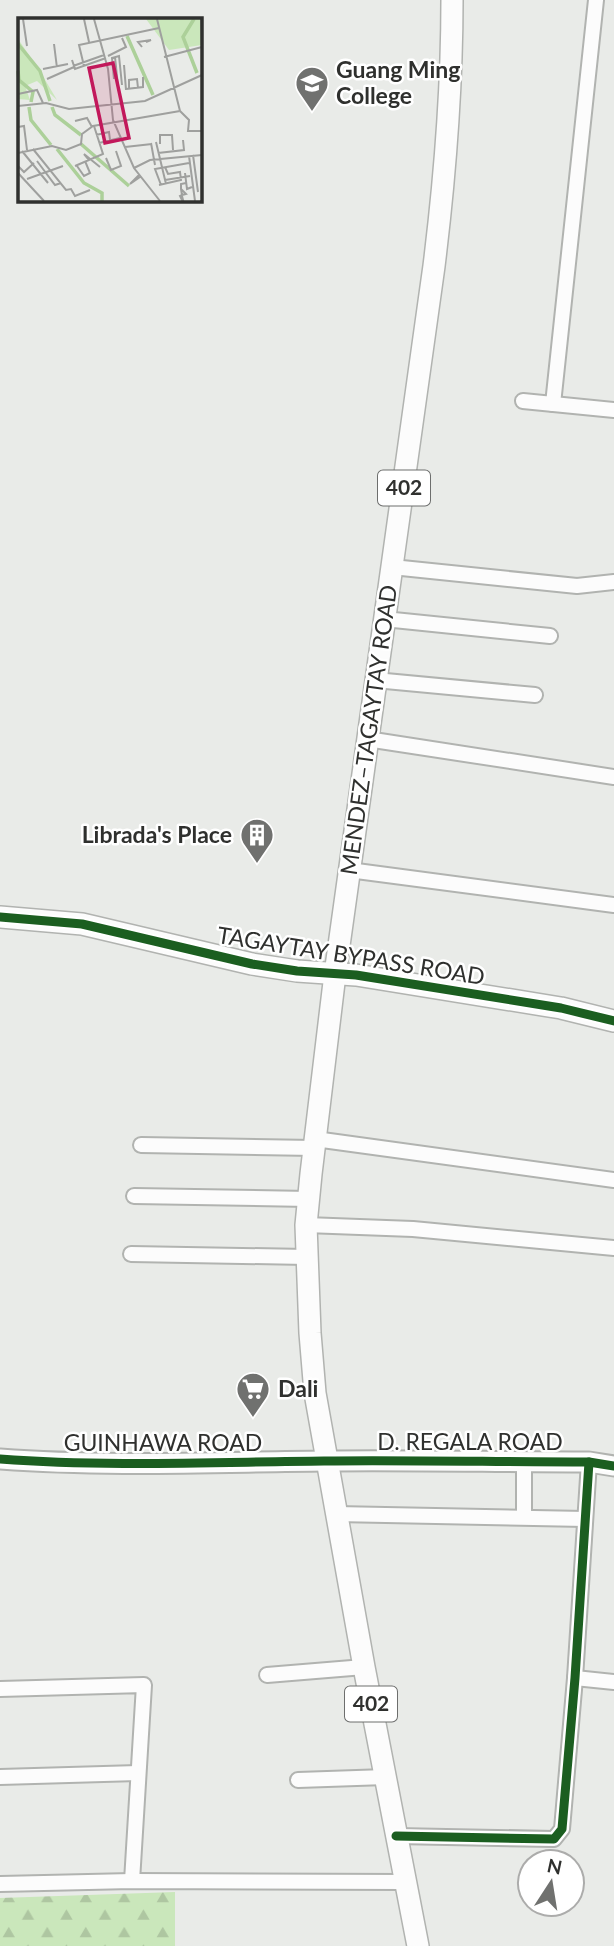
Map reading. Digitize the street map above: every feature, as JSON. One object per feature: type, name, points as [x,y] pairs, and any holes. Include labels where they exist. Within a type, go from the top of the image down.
[{"type":"main road","name":"MENDEZ–TAGAYTAY ROAD","points":[[326,1461],[314,1393],[306,1225],[335,974],[444,184],[450,114],[452,0]]},
{"type":"main road","name":"TAGAYTAY BYPASS ROAD","points":[[0,917],[82,924],[233,961],[297,971],[356,975],[561,1008],[614,1021]]},
{"type":"main road","name":"402","points":[[326,1461],[418,1946]]},
{"type":"street","points":[[553,404],[596,0]]},
{"type":"street","points":[[523,401],[614,410]]},
{"type":"street","points":[[392,567],[577,586],[614,582]]},
{"type":"street","points":[[384,619],[550,636]]},
{"type":"street","points":[[375,680],[535,695]]},
{"type":"street","points":[[367,739],[614,777]]},
{"type":"street","points":[[349,870],[614,905]]},
{"type":"street","points":[[141,1145],[315,1143],[614,1180]]},
{"type":"street","points":[[134,1196],[309,1199]]},
{"type":"street","points":[[306,1225],[413,1228],[614,1248]]},
{"type":"street","points":[[131,1254],[307,1257]]},
{"type":"street","name":"GUINHAWA ROAD","points":[[0,1459],[41,1462],[186,1463],[326,1461]]},
{"type":"street","name":"D. REGALA ROAD","points":[[326,1461],[589,1462],[614,1466]]},
{"type":"street","points":[[524,1462],[524,1517]]},
{"type":"street","points":[[396,1836],[554,1839],[562,1829],[589,1462]]},
{"type":"street","points":[[336,1514],[585,1519]]},
{"type":"street","points":[[267,1675],[364,1667]]},
{"type":"street","points":[[575,1678],[614,1682]]},
{"type":"street","points":[[0,1689],[144,1685],[132,1881]]},
{"type":"street","points":[[0,1777],[138,1773]]},
{"type":"street","points":[[298,1780],[386,1777]]},
{"type":"street","points":[[0,1884],[132,1881],[405,1882]]},
{"type":"green space","points":[[175,1892],[175,1946],[0,1946],[0,1898]]},
{"type":"cycle path","points":[[0,917],[82,924],[252,964],[297,971],[356,975],[561,1008],[614,1021]]},
{"type":"cycle path","points":[[0,1459],[121,1463],[589,1462],[614,1466]]},
{"type":"cycle path","points":[[396,1836],[554,1839],[562,1829],[589,1462]]},
{"type":"place","name":"Guang Ming College","points":[[312,113]]},
{"type":"place","name":"Librada's Place","points":[[257,865]]},
{"type":"place","name":"Dali","points":[[253,1419]]}]
